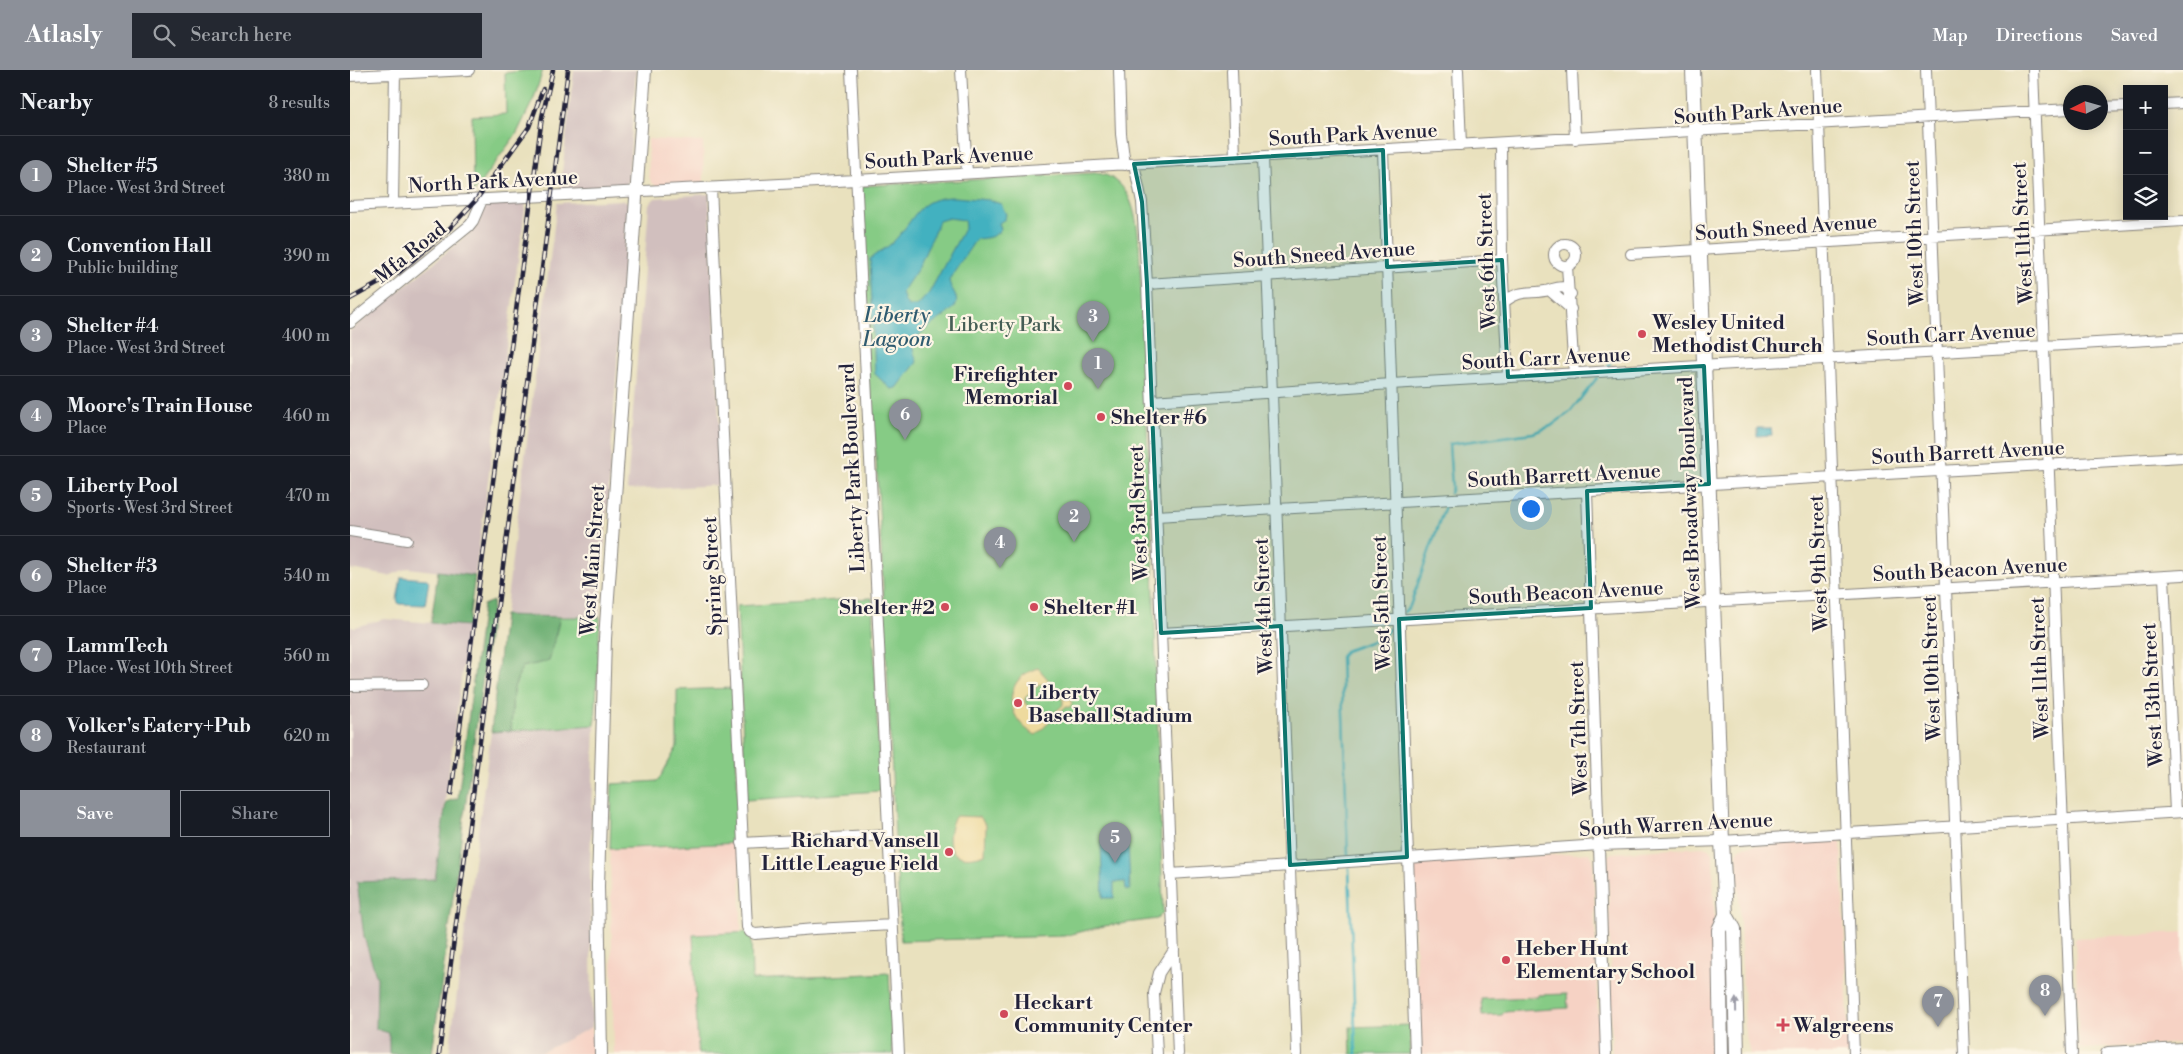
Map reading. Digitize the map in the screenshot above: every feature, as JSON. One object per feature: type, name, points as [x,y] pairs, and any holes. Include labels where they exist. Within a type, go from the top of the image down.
[{"type":"highway","name":"West Broadway Boulevard","points":[[1693,70],[1722,841],[1726,915],[1734,929],[1737,1054]]},
{"type":"highway","name":"West Broadway Boulevard","points":[[1721,1054],[1719,930],[1726,915]]},
{"type":"highway","points":[[2108,1054],[2183,1050]]},
{"type":"main road","name":"West Main Street","points":[[601,1054],[598,886],[605,639],[638,191],[645,70]]},
{"type":"street","points":[[350,76],[395,72],[469,70]]},
{"type":"street","name":"Liberty Park Boulevard","points":[[851,70],[898,1054]]},
{"type":"street","points":[[961,70],[967,174]]},
{"type":"street","name":"West 3rd Street","points":[[1119,70],[1121,134],[1142,202],[1148,284],[1178,1054]]},
{"type":"street","points":[[1232,70],[1235,158]]},
{"type":"street","points":[[1458,70],[1461,146]]},
{"type":"street","points":[[1572,70],[1575,139]]},
{"type":"street","name":"West 9th Street","points":[[1817,70],[1854,1054]]},
{"type":"street","name":"West 10th Street","points":[[1926,70],[1964,1054]]},
{"type":"street","name":"West 11th Street","points":[[2033,70],[2072,1054]]},
{"type":"street","points":[[393,204],[395,72]]},
{"type":"street","points":[[2168,104],[2183,103]]},
{"type":"street","points":[[2108,107],[2123,106]]},
{"type":"street","name":"South Park Avenue","points":[[638,191],[1461,146],[2063,109]]},
{"type":"street","name":"West 6th Street","points":[[1501,143],[1502,260],[1508,378]]},
{"type":"street","name":"West 5th Street","points":[[1383,150],[1415,1054]]},
{"type":"street","name":"West 4th Street","points":[[1263,157],[1297,1054]]},
{"type":"street","name":"Spring Street","points":[[711,188],[742,843],[748,930],[756,934],[893,924]]},
{"type":"street","name":"North Park Avenue","points":[[350,206],[638,191]]},
{"type":"street","name":"Mfa Road","points":[[350,323],[469,226],[482,200]]},
{"type":"street","name":"South Sneed Avenue","points":[[1631,254],[2183,221]]},
{"type":"street","name":"South Sneed Avenue","points":[[1148,284],[1502,260]]},
{"type":"street","points":[[1567,266],[1574,374]]},
{"type":"street","points":[[1503,282],[1523,292]]},
{"type":"street","points":[[1504,302],[1510,297],[1523,292],[1549,290],[1555,286],[1564,287],[1570,294]]},
{"type":"street","points":[[1549,290],[1571,309]]},
{"type":"street","name":"South Carr Avenue","points":[[1152,401],[1391,384],[2183,338]]},
{"type":"street","name":"South Barrett Avenue","points":[[1156,516],[2183,458]]},
{"type":"street","name":"West 7th Street","points":[[1587,491],[1606,1054]]},
{"type":"street","points":[[350,531],[406,540]]},
{"type":"street","name":"South Beacon Avenue","points":[[1161,633],[2183,575]]},
{"type":"street","name":"West 13th Street","points":[[2164,576],[2179,812]]},
{"type":"street","points":[[350,686],[422,685]]},
{"type":"street","name":"South Warren Avenue","points":[[1170,874],[1599,845],[1722,841],[2179,812]]},
{"type":"street","points":[[742,843],[888,835]]},
{"type":"street","points":[[1157,1054],[1154,994],[1159,973],[1174,950]]},
{"type":"highlighted area","points":[[1383,150],[1387,267],[1502,260],[1508,377],[1704,366],[1709,484],[1587,491],[1591,608],[1399,619],[1407,857],[1290,865],[1281,626],[1161,633],[1147,284],[1142,202],[1134,164]]},
{"type":"shaded area","points":[[574,70],[636,70],[628,183],[622,187],[560,190]]},
{"type":"shaded area","points":[[648,139],[703,142],[704,183],[657,187],[651,182],[649,175]]},
{"type":"shaded area","points":[[709,194],[722,485],[627,490],[649,204],[655,198]]},
{"type":"shaded area","points":[[623,200],[628,202],[600,617],[505,615],[557,203]]},
{"type":"shaded area","points":[[526,202],[475,576],[408,568],[389,576],[350,569],[350,331],[476,228],[486,205]]},
{"type":"shaded area","points":[[384,619],[468,626],[435,879],[357,882],[364,937],[377,978],[376,1028],[389,1032],[389,1054],[350,1054],[350,627]]},
{"type":"shaded area","points":[[595,725],[590,864],[592,1027],[538,1054],[449,1054],[491,732]]},
{"type":"shaded area","points":[[1838,840],[1841,842],[1849,1049],[1847,1054],[1750,1054],[1745,1032],[1737,853],[1740,848],[1747,846]]},
{"type":"shaded area","points":[[740,843],[741,933],[693,935],[698,1054],[614,1054],[610,849]]},
{"type":"shaded area","points":[[1703,847],[1709,849],[1713,854],[1717,1046],[1713,1054],[1612,1054],[1608,856],[1612,853]]},
{"type":"shaded area","name":"Heber Hunt Elementary School","points":[[1589,853],[1593,858],[1599,1054],[1420,1054],[1412,865],[1415,862]]},
{"type":"shaded area","points":[[2183,932],[2183,1043],[2082,1049],[2079,1047],[2075,938]]},
{"type":"shaded area","points":[[592,1027],[593,1054],[538,1054]]},
{"type":"green space","points":[[543,70],[534,98],[517,133],[473,193],[472,116],[506,114],[505,73]]},
{"type":"green space","name":"Liberty Park","points":[[1095,173],[1107,176],[1124,189],[1133,208],[1139,242],[1153,565],[1163,913],[1157,919],[1104,926],[1064,936],[901,941],[877,475],[873,409],[868,387],[861,186]]},
{"type":"green space","points":[[438,571],[475,576],[468,626],[431,623]]},
{"type":"green space","points":[[872,598],[880,791],[746,800],[737,606]]},
{"type":"green space","points":[[493,601],[432,1054],[389,1054],[389,1033],[376,1029],[377,978],[364,937],[357,882],[435,879],[446,802],[458,798],[483,605]]},
{"type":"green space","points":[[504,615],[560,617],[549,661],[522,667],[513,690],[511,731],[491,732]]},
{"type":"green space","points":[[560,617],[600,617],[595,725],[511,731],[513,690],[522,667],[549,661]]},
{"type":"green space","points":[[733,688],[740,843],[610,849],[612,784],[658,781],[677,747],[677,690]]},
{"type":"green space","points":[[751,932],[752,980],[889,973],[893,1054],[698,1054],[693,935]]},
{"type":"green space","points":[[1567,994],[1568,1008],[1504,1012],[1502,1015],[1482,1016],[1481,999]]},
{"type":"green space","points":[[1410,1025],[1411,1054],[1351,1054],[1350,1027]]},
{"type":"sand","points":[[1038,668],[1065,699],[1070,699],[1072,703],[1070,707],[1065,707],[1036,735],[1018,720],[1011,700],[1013,690],[1018,681],[1026,673]],"holes":[[[1048,683],[1063,700],[1063,705],[1047,720],[1038,717],[1025,703],[1025,698],[1039,685]]]},
{"type":"sand","points":[[956,816],[980,817],[986,825],[985,854],[963,857],[953,852],[949,840],[951,825]]},
{"type":"water","name":"Liberty Lagoon","points":[[955,197],[989,200],[1001,204],[1006,214],[1005,219],[999,223],[1001,230],[995,235],[976,239],[949,280],[957,301],[956,305],[946,315],[925,329],[915,340],[913,348],[917,362],[897,388],[891,389],[875,374],[870,259],[892,243],[924,205],[942,198]],"holes":[[[949,218],[964,220],[965,227],[929,293],[917,306],[909,306],[905,302],[902,292],[919,267],[939,221]]]},
{"type":"water","points":[[1757,428],[1771,428],[1772,435],[1757,436]]},
{"type":"water","points":[[401,577],[427,579],[429,581],[425,605],[399,604],[397,600]]},
{"type":"water","points":[[1114,831],[1120,832],[1128,838],[1130,890],[1126,890],[1125,882],[1114,882],[1114,898],[1103,898],[1101,844],[1104,836]]},
{"type":"waterway","points":[[1450,493],[1452,487],[1449,444],[1533,433],[1551,426],[1570,412],[1597,378]]},
{"type":"waterway","points":[[1404,612],[1410,606],[1445,506]]},
{"type":"waterway","points":[[1348,855],[1341,657],[1345,651],[1381,638],[1393,625]]},
{"type":"waterway","points":[[1349,868],[1356,1054]]},
{"type":"railway","points":[[451,794],[542,117],[553,70]]},
{"type":"railway","points":[[439,1054],[568,70]]},
{"type":"railway","points":[[350,299],[399,272],[449,229],[476,200],[529,127],[543,89]]},
{"type":"place","name":"Wesley United Methodist Church","points":[[1642,334]]},
{"type":"place","name":"Shelter #4","points":[[1093,342]]},
{"type":"place","name":"Firefighter Memorial","points":[[1068,386]]},
{"type":"place","name":"Shelter #5","points":[[1098,389]]},
{"type":"place","name":"Shelter #6","points":[[1101,417]]},
{"type":"place","name":"Shelter #3","points":[[905,440]]},
{"type":"place","name":"Convention Hall","points":[[1074,542]]},
{"type":"place","name":"Moore's Train House","points":[[1000,568]]},
{"type":"place","name":"Shelter #2","points":[[945,607]]},
{"type":"place","name":"Shelter #1","points":[[1034,607]]},
{"type":"place","name":"Liberty Baseball Stadium","points":[[1018,703]]},
{"type":"place","name":"Richard Vansell Little League Field","points":[[949,852]]},
{"type":"place","name":"Liberty Pool","points":[[1115,863]]},
{"type":"place","name":"Heber Hunt Elementary School","points":[[1506,960]]},
{"type":"place","name":"Heckart Community Center","points":[[1004,1014]]},
{"type":"place","name":"Volker's Eatery+Pub","points":[[2045,1016]]},
{"type":"place","name":"Walgreens","points":[[1783,1025]]},
{"type":"place","name":"LammTech","points":[[1938,1027]]}]
